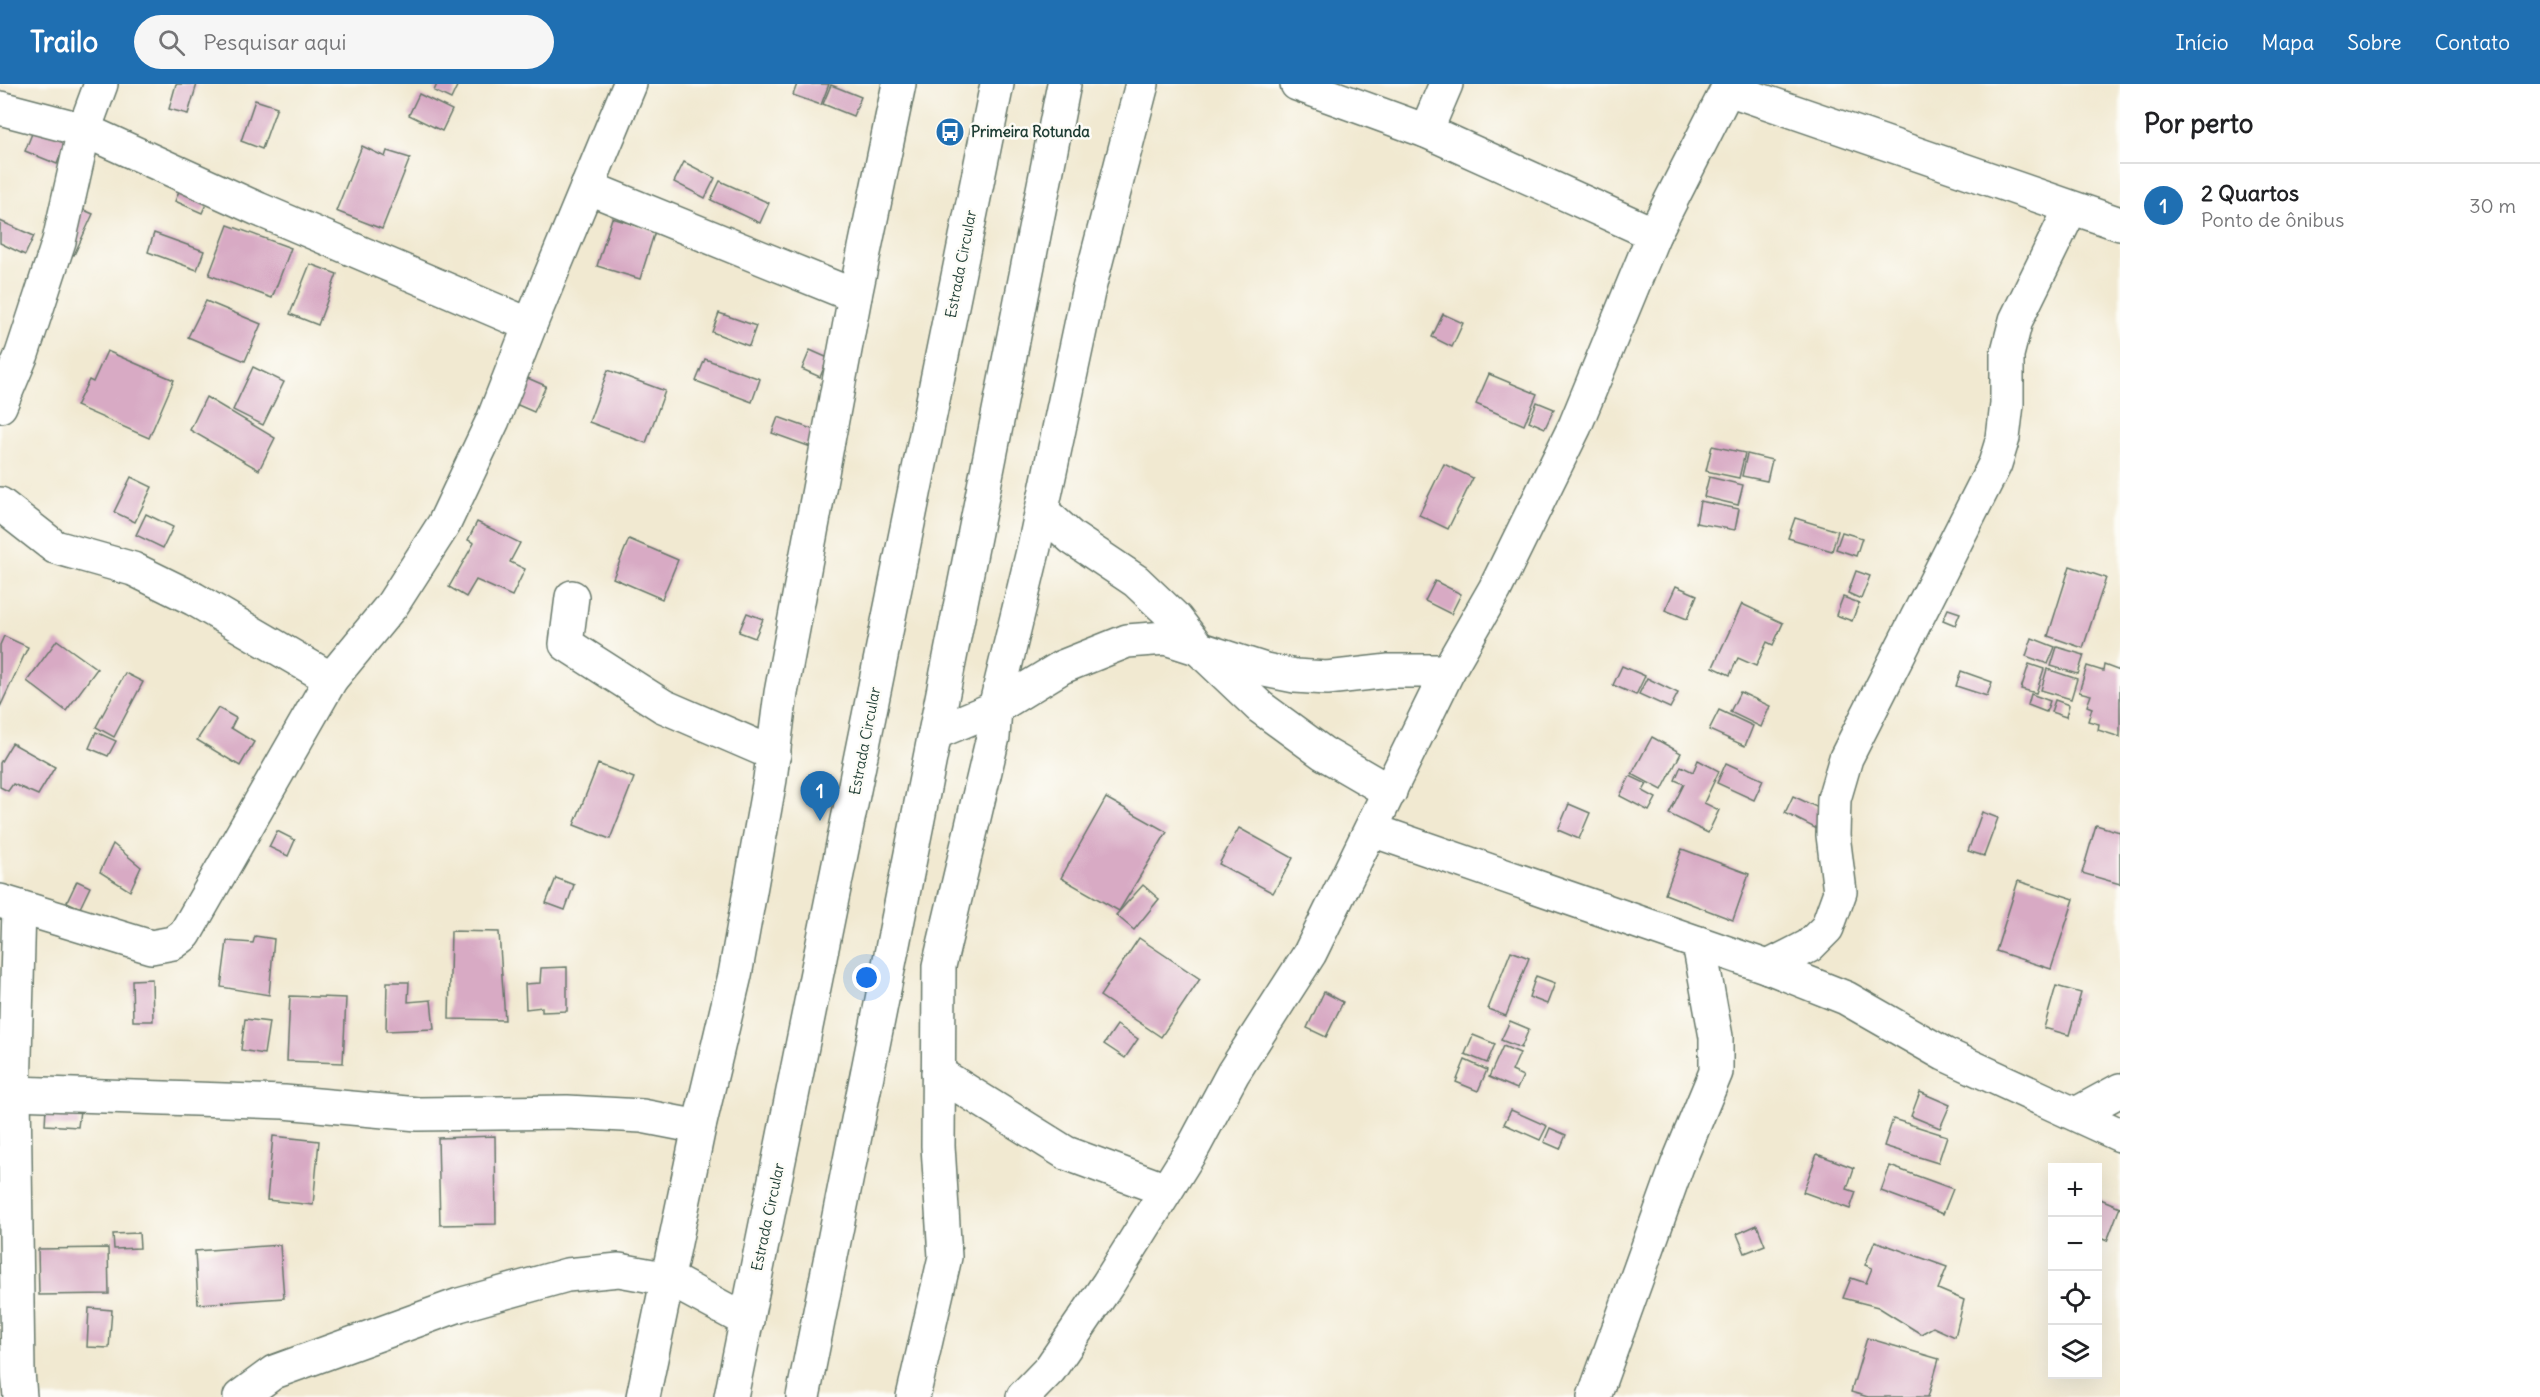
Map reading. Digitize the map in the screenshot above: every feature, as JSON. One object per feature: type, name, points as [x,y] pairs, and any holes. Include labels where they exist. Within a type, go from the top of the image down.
[{"type":"street","points":[[0,406],[22,354],[59,242],[84,130],[101,84]]},
{"type":"street","points":[[20,1397],[8,1140],[14,1093],[10,904],[152,947],[172,943],[185,934],[331,679],[392,605],[444,524],[494,420],[530,325],[630,84]]},
{"type":"street","points":[[643,1397],[699,1127],[735,975],[774,754],[781,693],[855,296],[899,84]]},
{"type":"street","name":"Estrada Circular","points":[[731,1397],[997,84]]},
{"type":"street","points":[[803,1397],[1064,84]]},
{"type":"street","points":[[913,1397],[945,1257],[938,1146],[939,966],[993,736],[995,708],[1042,511],[1088,292],[1142,84]]},
{"type":"street","points":[[1297,84],[1426,131],[1654,234]]},
{"type":"street","points":[[1426,131],[1446,84]]},
{"type":"street","points":[[1023,1397],[1056,1359],[1108,1284],[1194,1146],[1233,1073],[1310,953],[1448,671],[1495,589],[1575,426],[1654,234],[1729,86],[2120,224]]},
{"type":"street","points":[[0,108],[84,130],[258,209],[530,325]]},
{"type":"street","points":[[587,187],[855,296]]},
{"type":"street","points":[[1768,967],[1809,946],[1827,928],[1840,892],[1833,834],[1834,799],[1846,758],[1995,464],[2007,404],[2007,355],[2016,320],[2071,208]]},
{"type":"street","points":[[0,504],[55,547],[133,569],[184,594],[331,679]]},
{"type":"street","points":[[1042,511],[1072,538],[1136,581],[1176,619],[1200,650],[1260,707],[1323,753],[1390,792]]},
{"type":"street","points":[[572,597],[566,644],[663,706],[774,754]]},
{"type":"street","points":[[935,733],[995,708],[1062,667],[1127,641],[1166,638],[1265,670],[1295,676],[1327,678],[1389,671],[1448,671]]},
{"type":"street","points":[[1372,830],[1768,967],[1846,998],[1944,1054],[2120,1135]]},
{"type":"street","points":[[1594,1397],[1677,1166],[1716,1072],[1716,1037],[1699,943]]},
{"type":"street","points":[[938,1073],[1066,1153],[1166,1190]]},
{"type":"street","points":[[2076,1114],[2120,1090]]},
{"type":"street","points":[[14,1093],[284,1102],[418,1114],[567,1112],[642,1116],[699,1127]]},
{"type":"street","points":[[240,1397],[274,1372],[459,1305],[567,1275],[619,1270],[669,1279],[747,1321]]},
{"type":"building","points":[[176,84],[197,84],[188,114],[169,109]]},
{"type":"building","points":[[437,84],[458,84],[451,99],[434,91]]},
{"type":"building","points":[[797,84],[829,84],[821,105],[793,95]]},
{"type":"building","points":[[831,85],[861,97],[853,116],[823,104]]},
{"type":"building","points":[[419,94],[452,110],[442,131],[409,115]]},
{"type":"building","points":[[255,100],[277,107],[262,149],[241,141]]},
{"type":"building","points":[[35,126],[67,138],[57,164],[25,151]]},
{"type":"building","points":[[362,146],[385,157],[387,151],[410,158],[382,229],[336,211]]},
{"type":"building","points":[[684,162],[715,178],[705,198],[674,182]]},
{"type":"building","points":[[720,181],[769,203],[760,223],[711,200]]},
{"type":"building","points":[[183,182],[210,195],[202,213],[175,201]]},
{"type":"building","points":[[77,207],[93,214],[74,255],[58,248]]},
{"type":"building","points":[[612,218],[655,231],[640,279],[597,266]]},
{"type":"building","points":[[0,221],[34,236],[25,255],[0,243]]},
{"type":"building","points":[[228,225],[291,248],[272,298],[209,275]]},
{"type":"building","points":[[154,233],[204,251],[197,270],[148,252]]},
{"type":"building","points":[[310,264],[337,274],[318,325],[290,314]]},
{"type":"building","points":[[206,301],[261,324],[245,361],[188,337]]},
{"type":"building","points":[[719,313],[756,326],[749,346],[712,332]]},
{"type":"building","points":[[1443,314],[1463,323],[1452,347],[1432,337]]},
{"type":"building","points":[[810,350],[828,358],[820,377],[802,369]]},
{"type":"building","points":[[107,351],[174,380],[149,438],[76,406],[89,380],[93,382]]},
{"type":"building","points":[[705,359],[760,379],[752,402],[696,381]]},
{"type":"building","points":[[253,367],[284,382],[263,425],[233,410]]},
{"type":"building","points":[[608,370],[665,391],[646,443],[589,422]]},
{"type":"building","points":[[1489,374],[1537,394],[1524,425],[1476,404]]},
{"type":"building","points":[[523,376],[546,386],[534,412],[511,402]]},
{"type":"building","points":[[206,397],[275,438],[259,470],[190,430]]},
{"type":"building","points":[[1537,402],[1554,409],[1545,428],[1529,421]]},
{"type":"building","points":[[778,417],[817,431],[811,447],[772,433]]},
{"type":"building","points":[[1712,446],[1745,453],[1739,478],[1706,471]]},
{"type":"building","points":[[1747,454],[1772,460],[1767,481],[1742,476]]},
{"type":"building","points":[[1444,464],[1473,478],[1448,529],[1419,515]]},
{"type":"building","points":[[131,477],[152,487],[135,522],[114,512]]},
{"type":"building","points":[[1709,477],[1743,485],[1738,505],[1704,497]]},
{"type":"building","points":[[1700,501],[1739,509],[1735,530],[1696,523]]},
{"type":"building","points":[[146,514],[173,527],[163,548],[136,535]]},
{"type":"building","points":[[1795,518],[1838,531],[1832,551],[1788,538]]},
{"type":"building","points":[[477,522],[520,543],[510,562],[525,569],[512,596],[476,580],[466,597],[449,587],[474,543],[468,540]]},
{"type":"building","points":[[1842,532],[1862,538],[1856,556],[1836,549]]},
{"type":"building","points":[[629,539],[678,560],[662,599],[613,578]]},
{"type":"building","points":[[2070,566],[2106,578],[2083,648],[2048,636]]},
{"type":"building","points":[[1856,571],[1870,576],[1861,599],[1848,593]]},
{"type":"building","points":[[1435,581],[1461,594],[1451,614],[1425,601]]},
{"type":"building","points":[[1676,586],[1697,595],[1687,619],[1665,610]]},
{"type":"building","points":[[1843,597],[1859,603],[1852,621],[1836,615]]},
{"type":"building","points":[[1742,604],[1783,623],[1773,645],[1767,642],[1756,666],[1738,658],[1730,675],[1713,667]]},
{"type":"building","points":[[1948,609],[1960,613],[1955,625],[1943,620]]},
{"type":"building","points":[[747,613],[763,619],[755,638],[739,632]]},
{"type":"building","points":[[4,636],[28,647],[0,707],[0,645]]},
{"type":"building","points":[[2032,638],[2055,647],[2048,664],[2026,656]]},
{"type":"building","points":[[57,640],[97,669],[66,711],[27,681]]},
{"type":"building","points":[[2057,647],[2084,655],[2078,674],[2051,666]]},
{"type":"building","points":[[2029,664],[2044,669],[2036,693],[2021,689]]},
{"type":"building","points":[[2104,665],[2120,671],[2120,737],[2098,730],[2099,724],[2088,721],[2092,708],[2087,706],[2091,695],[2079,692],[2087,666],[2103,671]]},
{"type":"building","points":[[1622,666],[1645,676],[1636,695],[1613,685]]},
{"type":"building","points":[[2047,669],[2077,679],[2071,699],[2041,690]]},
{"type":"building","points":[[1961,671],[1992,682],[1987,696],[1956,686]]},
{"type":"building","points":[[125,673],[143,682],[114,737],[96,727]]},
{"type":"building","points":[[1647,678],[1678,693],[1670,708],[1639,694]]},
{"type":"building","points":[[1740,692],[1770,706],[1761,727],[1730,712]]},
{"type":"building","points":[[2031,694],[2050,701],[2046,712],[2028,705]]},
{"type":"building","points":[[2055,700],[2069,705],[2066,717],[2051,712]]},
{"type":"building","points":[[218,708],[236,718],[231,728],[254,742],[240,766],[197,740]]},
{"type":"building","points":[[1719,710],[1753,726],[1745,746],[1709,730]]},
{"type":"building","points":[[96,732],[116,741],[108,756],[89,748]]},
{"type":"building","points":[[1652,737],[1681,753],[1662,790],[1632,774]]},
{"type":"building","points":[[12,743],[55,767],[38,795],[13,784],[8,791],[0,787],[0,763]]},
{"type":"building","points":[[1698,760],[1719,771],[1704,803],[1719,810],[1708,833],[1669,814],[1684,784],[1675,780],[1681,766],[1693,772]]},
{"type":"building","points":[[1726,763],[1763,780],[1754,800],[1717,783]]},
{"type":"building","points":[[598,764],[634,778],[610,839],[574,825]]},
{"type":"building","points":[[1630,776],[1647,784],[1643,791],[1656,798],[1649,811],[1620,796]]},
{"type":"building","points":[[1793,796],[1825,811],[1817,829],[1785,813]]},
{"type":"building","points":[[1106,798],[1167,832],[1119,911],[1061,878]]},
{"type":"building","points":[[1569,804],[1590,813],[1579,839],[1558,830]]},
{"type":"building","points":[[1982,812],[1998,818],[1984,856],[1968,851]]},
{"type":"building","points":[[2096,825],[2120,832],[2120,884],[2082,873]]},
{"type":"building","points":[[1239,828],[1293,858],[1273,893],[1219,864]]},
{"type":"building","points":[[277,831],[295,840],[288,856],[269,847]]},
{"type":"building","points":[[113,844],[141,867],[130,891],[100,872]]},
{"type":"building","points":[[1682,849],[1749,874],[1733,920],[1665,894]]},
{"type":"building","points":[[556,878],[574,885],[565,910],[546,903]]},
{"type":"building","points":[[77,881],[90,887],[80,908],[67,902]]},
{"type":"building","points":[[2018,881],[2074,899],[2051,969],[1996,951]]},
{"type":"building","points":[[1143,885],[1159,899],[1134,930],[1116,915]]},
{"type":"building","points":[[451,931],[499,932],[505,1020],[449,1019]]},
{"type":"building","points":[[255,936],[274,939],[269,995],[221,987],[227,941],[253,943]]},
{"type":"building","points":[[1139,938],[1200,979],[1161,1037],[1100,996]]},
{"type":"building","points":[[1511,951],[1529,958],[1506,1016],[1488,1009]]},
{"type":"building","points":[[567,967],[567,1011],[542,1012],[542,1007],[526,1009],[525,984],[540,983],[541,968]]},
{"type":"building","points":[[1536,976],[1555,983],[1547,1004],[1529,997]]},
{"type":"building","points":[[152,979],[153,1021],[133,1021],[132,980]]},
{"type":"building","points":[[387,982],[409,982],[408,1002],[431,1000],[434,1029],[386,1031]]},
{"type":"building","points":[[2056,986],[2081,993],[2069,1035],[2044,1028]]},
{"type":"building","points":[[1324,992],[1343,1002],[1326,1037],[1307,1028]]},
{"type":"building","points":[[290,996],[346,998],[343,1063],[287,1061]]},
{"type":"building","points":[[245,1019],[269,1022],[264,1054],[241,1050]]},
{"type":"building","points":[[1510,1021],[1529,1029],[1521,1048],[1501,1040]]},
{"type":"building","points":[[1117,1025],[1138,1039],[1125,1058],[1104,1044]]},
{"type":"building","points":[[1473,1035],[1495,1044],[1487,1063],[1465,1054]]},
{"type":"building","points":[[1503,1046],[1520,1053],[1512,1071],[1523,1076],[1517,1089],[1489,1077]]},
{"type":"building","points":[[1465,1060],[1487,1070],[1478,1091],[1456,1082]]},
{"type":"building","points":[[1920,1092],[1950,1105],[1940,1128],[1911,1116]]},
{"type":"building","points":[[46,1107],[80,1110],[78,1127],[45,1125]]},
{"type":"building","points":[[1511,1110],[1547,1126],[1540,1140],[1504,1124]]},
{"type":"building","points":[[1893,1119],[1947,1136],[1938,1163],[1884,1146]]},
{"type":"building","points":[[1550,1128],[1566,1135],[1560,1149],[1544,1142]]},
{"type":"building","points":[[273,1136],[319,1141],[313,1205],[267,1200]]},
{"type":"building","points":[[495,1136],[496,1224],[440,1225],[438,1138]]},
{"type":"building","points":[[1817,1154],[1854,1168],[1847,1189],[1856,1192],[1850,1209],[1803,1192]]},
{"type":"building","points":[[1890,1166],[1953,1189],[1943,1214],[1881,1191]]},
{"type":"building","points":[[2102,1200],[2120,1207],[2107,1241],[2102,1239]]},
{"type":"building","points":[[1757,1225],[1765,1245],[1745,1253],[1737,1234]]},
{"type":"building","points":[[139,1233],[140,1248],[114,1249],[113,1234]]},
{"type":"building","points":[[1875,1241],[1947,1267],[1938,1289],[1964,1300],[1955,1337],[1933,1327],[1921,1334],[1878,1307],[1843,1298],[1851,1278],[1866,1283],[1872,1268],[1865,1265]]},
{"type":"building","points":[[280,1245],[284,1298],[198,1304],[195,1251]]},
{"type":"building","points":[[108,1248],[109,1294],[39,1295],[38,1249]]},
{"type":"building","points":[[89,1308],[112,1310],[109,1348],[87,1347]]},
{"type":"building","points":[[1867,1338],[1939,1359],[1928,1397],[1868,1397],[1851,1392]]},
{"type":"place","name":"Primeira Rotunda","points":[[950,132]]},
{"type":"place","name":"2 Quartos","points":[[820,821]]}]
